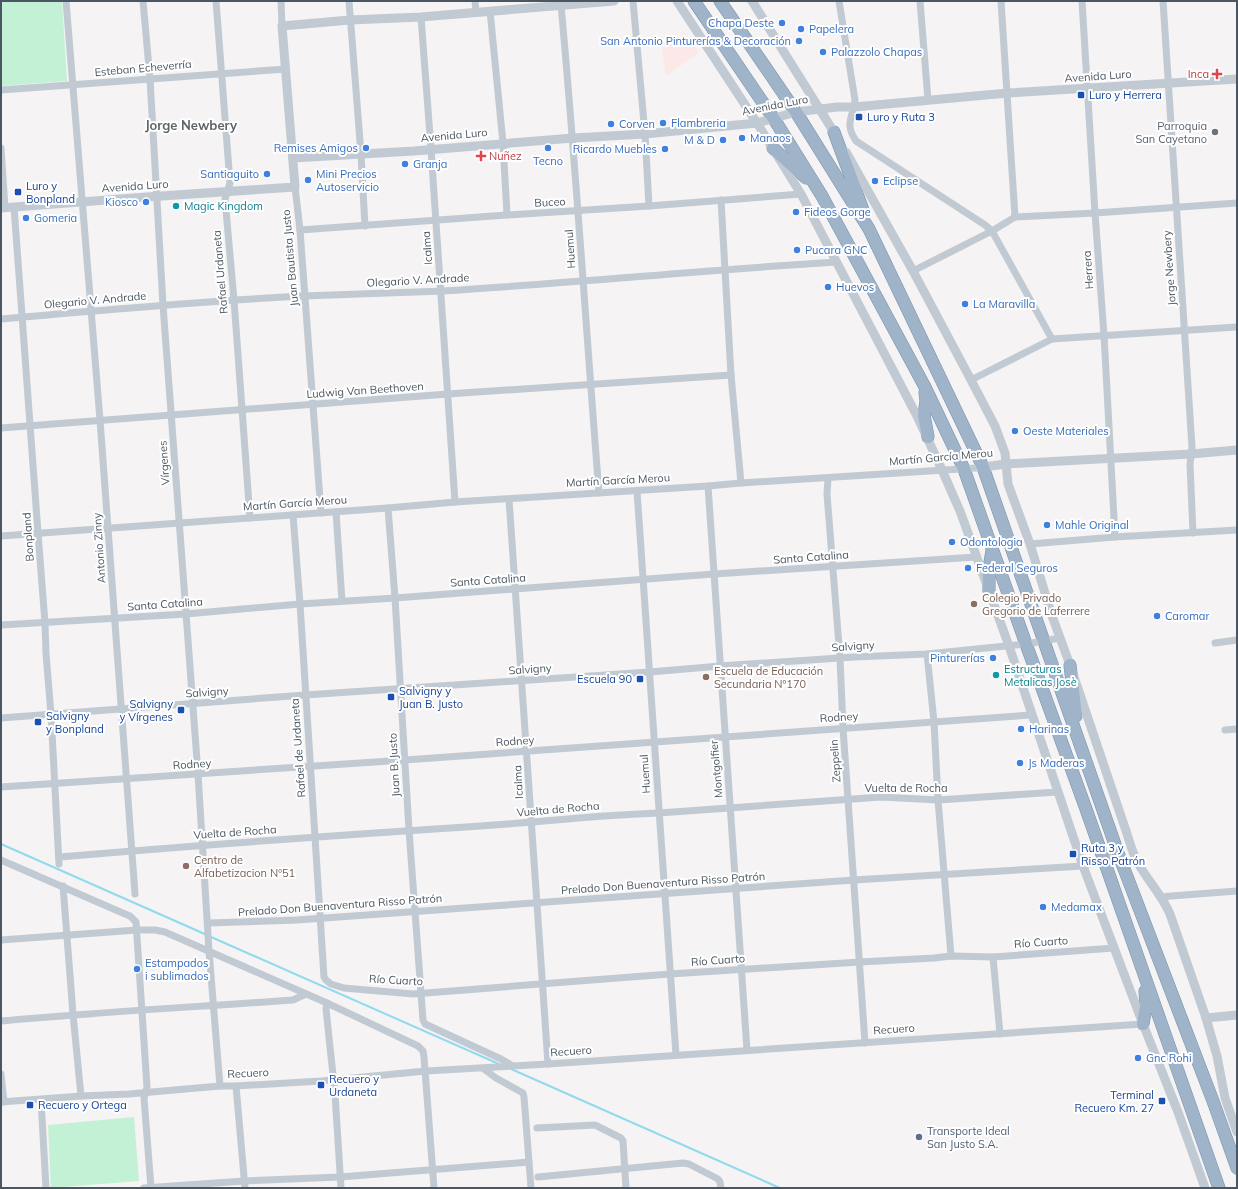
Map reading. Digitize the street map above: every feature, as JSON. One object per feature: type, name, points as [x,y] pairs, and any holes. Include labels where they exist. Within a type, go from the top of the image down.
[{"type":"highway","points":[[694,1],[774,118],[818,190],[925,387],[964,469],[1219,1188]]},
{"type":"highway","points":[[720,1],[796,112],[868,229],[983,467],[1118,853],[1213,1101],[1237,1168]]},
{"type":"highway","points":[[834,132],[855,188],[868,229]]},
{"type":"highway","points":[[773,148],[818,190]]},
{"type":"highway","points":[[925,387],[926,401],[924,415],[928,437]]},
{"type":"highway","points":[[989,591],[989,568],[992,550]]},
{"type":"highway","points":[[1070,665],[1078,737]]},
{"type":"highway","points":[[1143,1024],[1146,1006],[1144,974]]},
{"type":"street","name":"Antonio Zinny","points":[[66,1],[83,202],[136,894]]},
{"type":"street","name":"Vírgenes","points":[[143,1],[150,79],[163,305],[198,774],[209,951]]},
{"type":"street","name":"Rafael Urdaneta","points":[[216,1],[230,183],[225,199],[250,518]]},
{"type":"street","name":"Juan Bautista Justo","points":[[281,1],[314,405],[321,513]]},
{"type":"street","points":[[349,1],[365,226]]},
{"type":"street","points":[[475,1],[476,12]]},
{"type":"street","points":[[282,26],[350,20],[421,17],[614,1]]},
{"type":"street","points":[[633,1],[645,134],[649,206]]},
{"type":"street","points":[[676,1],[757,123],[801,194],[928,437],[960,511],[1009,646],[1083,866],[1178,1112],[1205,1188]]},
{"type":"street","points":[[752,1],[834,132],[995,426],[1004,453],[1008,484],[1030,544],[1060,638],[1130,844],[1139,865],[1162,898],[1170,914],[1206,1018],[1217,1056],[1225,1098],[1237,1132]]},
{"type":"street","points":[[839,1],[854,100],[854,107],[849,126],[856,141],[992,231],[1052,339]]},
{"type":"street","points":[[920,1],[928,100]]},
{"type":"street","points":[[1001,1],[1015,217]]},
{"type":"street","name":"Herrera","points":[[1082,1],[1104,335],[1115,537]]},
{"type":"street","name":"Jorge Newbery","points":[[1163,1],[1192,447],[1190,464],[1193,533]]},
{"type":"street","name":"Huemul","points":[[561,5],[573,138],[599,492]]},
{"type":"street","points":[[490,11],[504,143],[507,215]]},
{"type":"street","name":"Icalma","points":[[421,17],[455,502]]},
{"type":"street","name":"Esteban Echeverría","points":[[1,90],[286,69]]},
{"type":"street","name":"Avenida Luro","points":[[293,158],[645,134],[757,123],[796,112],[820,109],[1008,93],[1237,79]]},
{"type":"street","name":"Bonpland","points":[[1,148],[6,208],[22,317],[45,623],[60,861]]},
{"type":"street","name":"Avenida Luro","points":[[6,208],[295,187]]},
{"type":"street","name":"Buceo","points":[[300,230],[801,194]]},
{"type":"street","points":[[721,200],[731,375],[741,483]]},
{"type":"street","points":[[912,272],[992,231],[1015,217],[1237,203]]},
{"type":"street","name":"Olegario V. Andrade","points":[[1,319],[234,300],[441,291],[837,262]]},
{"type":"street","points":[[971,380],[1052,339],[1237,326]]},
{"type":"street","name":"Ludwig Van Beethoven","points":[[1,428],[448,394],[731,375]]},
{"type":"street","name":"Martín García Merou","points":[[1,536],[455,502],[964,469],[1006,464],[1191,454],[1237,450]]},
{"type":"street","name":"Zeppelin","points":[[828,478],[827,494],[840,658],[843,728],[865,1043]]},
{"type":"street","name":"Montgolfier","points":[[708,486],[747,1050]]},
{"type":"street","name":"Huemul","points":[[637,491],[676,1055]]},
{"type":"street","name":"Icalma","points":[[509,499],[548,1064]]},
{"type":"street","name":"Juan B. Justo","points":[[388,508],[422,1020],[425,1024],[514,1066]]},
{"type":"street","points":[[336,512],[342,601]]},
{"type":"street","name":"Rafael de Urdaneta","points":[[293,515],[324,977],[326,980]]},
{"type":"street","points":[[1030,544],[1115,537],[1237,530]]},
{"type":"street","name":"Santa Catalina","points":[[1,626],[186,614],[300,604],[714,574],[976,557]]},
{"type":"street","name":"Salvigny","points":[[1,718],[720,666],[927,654],[1026,644],[1060,638]]},
{"type":"street","points":[[1215,643],[1237,640]]},
{"type":"street","points":[[927,654],[934,722],[938,800],[951,956]]},
{"type":"street","name":"Rodney","points":[[1,788],[1031,715]]},
{"type":"street","points":[[1225,730],[1237,729]]},
{"type":"street","name":"Vuelta de Rocha","points":[[60,861],[132,851],[624,814],[659,813],[881,797],[938,800],[1058,792]]},
{"type":"street","name":"Prelado Don Buenaventura Risso Patrón","points":[[208,923],[321,918],[735,888],[1083,866],[1103,860],[1118,853]]},
{"type":"street","points":[[1,860],[130,916],[136,922],[143,1011],[147,1087],[144,1098],[151,1188]]},
{"type":"street","points":[[63,886],[81,1096]]},
{"type":"street","points":[[1162,898],[1171,896],[1237,892]]},
{"type":"street","points":[[1,940],[137,930],[155,930],[165,932],[327,1003],[418,1046],[423,1051],[426,1071],[434,1188]]},
{"type":"street","name":"Río Cuarto","points":[[326,980],[331,984],[344,988],[413,994],[670,974],[951,956],[993,956],[1114,948]]},
{"type":"street","points":[[209,951],[220,1086]]},
{"type":"street","points":[[993,956],[1000,1034]]},
{"type":"street","points":[[1,1021],[73,1014],[143,1011],[293,1000],[306,994]]},
{"type":"street","points":[[327,1003],[341,1188]]},
{"type":"street","points":[[1206,1018],[1237,1015]]},
{"type":"street","name":"Recuero","points":[[2,1102],[129,1094],[426,1071],[1143,1024]]},
{"type":"street","points":[[484,1068],[496,1078],[523,1093],[531,1188]]},
{"type":"street","points":[[1,1074],[2,1102]]},
{"type":"street","points":[[236,1086],[245,1185]]},
{"type":"street","points":[[41,1100],[46,1188]]},
{"type":"street","points":[[537,1128],[594,1125],[620,1138],[623,1141],[626,1188]]},
{"type":"street","points":[[144,1188],[245,1185],[529,1162]]},
{"type":"street","points":[[538,1176],[683,1163],[689,1164],[718,1178],[721,1185]]},
{"type":"shaded area","points":[[685,33],[699,52],[666,76],[662,49]]},
{"type":"green space","points":[[1,1],[62,1],[67,81],[1,86]]},
{"type":"green space","points":[[134,1117],[139,1181],[51,1188],[48,1125]]},
{"type":"waterway","points":[[1,844],[207,935]]},
{"type":"waterway","points":[[211,937],[499,1064]]},
{"type":"waterway","points":[[511,1069],[780,1188]]},
{"type":"place","name":"Chapa Deste","points":[[782,23]]},
{"type":"place","name":"Papelera","points":[[801,29]]},
{"type":"place","name":"San Antonio Pinturerías & Decoración","points":[[799,41]]},
{"type":"place","name":"Palazzolo Chapas","points":[[823,52]]},
{"type":"place","name":"Inca","points":[[1217,74]]},
{"type":"place","name":"Luro y Herrera","points":[[1081,95]]},
{"type":"place","name":"Luro y Ruta 3","points":[[859,117]]},
{"type":"place","name":"Flambreria","points":[[663,123]]},
{"type":"place","name":"Corven","points":[[611,124]]},
{"type":"place","name":"Parroquia San Cayetano","points":[[1215,132]]},
{"type":"place","name":"Manaos","points":[[742,138]]},
{"type":"place","name":"M & D","points":[[723,140]]},
{"type":"place","name":"Remises Amigos","points":[[366,148]]},
{"type":"place","name":"Tecno","points":[[548,148]]},
{"type":"place","name":"Ricardo Muebles","points":[[665,149]]},
{"type":"place","name":"Nuñez","points":[[481,156]]},
{"type":"place","name":"Granja","points":[[405,164]]},
{"type":"place","name":"Santiaguito","points":[[267,174]]},
{"type":"place","name":"Mini Precios Autoservicio","points":[[308,180]]},
{"type":"place","name":"Eclipse","points":[[875,181]]},
{"type":"place","name":"Luro y Bonpland","points":[[18,192]]},
{"type":"place","name":"Kiosco","points":[[146,202]]},
{"type":"place","name":"Magic Kingdom","points":[[176,206]]},
{"type":"place","name":"Fideos Gorge","points":[[796,212]]},
{"type":"place","name":"Gomeria","points":[[26,218]]},
{"type":"place","name":"Pucara GNC","points":[[797,250]]},
{"type":"place","name":"Huevos","points":[[828,287]]},
{"type":"place","name":"La Maravilla","points":[[965,304]]},
{"type":"place","name":"Oeste Materiales","points":[[1015,431]]},
{"type":"place","name":"Mahle Original","points":[[1047,525]]},
{"type":"place","name":"Odontologia","points":[[952,542]]},
{"type":"place","name":"Federal Seguros","points":[[968,568]]},
{"type":"place","name":"Colegio Privado Gregorio de Laferrere","points":[[974,604]]},
{"type":"place","name":"Caromar","points":[[1157,616]]},
{"type":"place","name":"Pinturerías","points":[[993,658]]},
{"type":"place","name":"Estructuras Metalicas Josè","points":[[996,675]]},
{"type":"place","name":"Escuela de Educación Secundaria Nº170","points":[[706,677]]},
{"type":"place","name":"Escuela 90","points":[[640,679]]},
{"type":"place","name":"Salvigny y Juan B. Justo","points":[[391,697]]},
{"type":"place","name":"Salvigny y Vírgenes","points":[[181,710]]},
{"type":"place","name":"Salvigny y Bonpland","points":[[38,722]]},
{"type":"place","name":"Harinas","points":[[1021,729]]},
{"type":"place","name":"Js Maderas","points":[[1020,763]]},
{"type":"place","name":"Ruta 3 y Risso Patrón","points":[[1073,854]]},
{"type":"place","name":"Centro de Alfabetizacion Nº51","points":[[186,866]]},
{"type":"place","name":"Medamax","points":[[1043,907]]},
{"type":"place","name":"Estampados i sublimados","points":[[137,969]]},
{"type":"place","name":"Gnc Rohi","points":[[1138,1058]]},
{"type":"place","name":"Recuero y Urdaneta","points":[[321,1085]]},
{"type":"place","name":"Terminal Recuero Km. 27","points":[[1162,1101]]},
{"type":"place","name":"Recuero y Ortega","points":[[30,1105]]},
{"type":"place","name":"Transporte Ideal San Justo S.A.","points":[[919,1137]]},
{"type":"district","name":"Jorge Newbery","points":[[191,125]]}]
